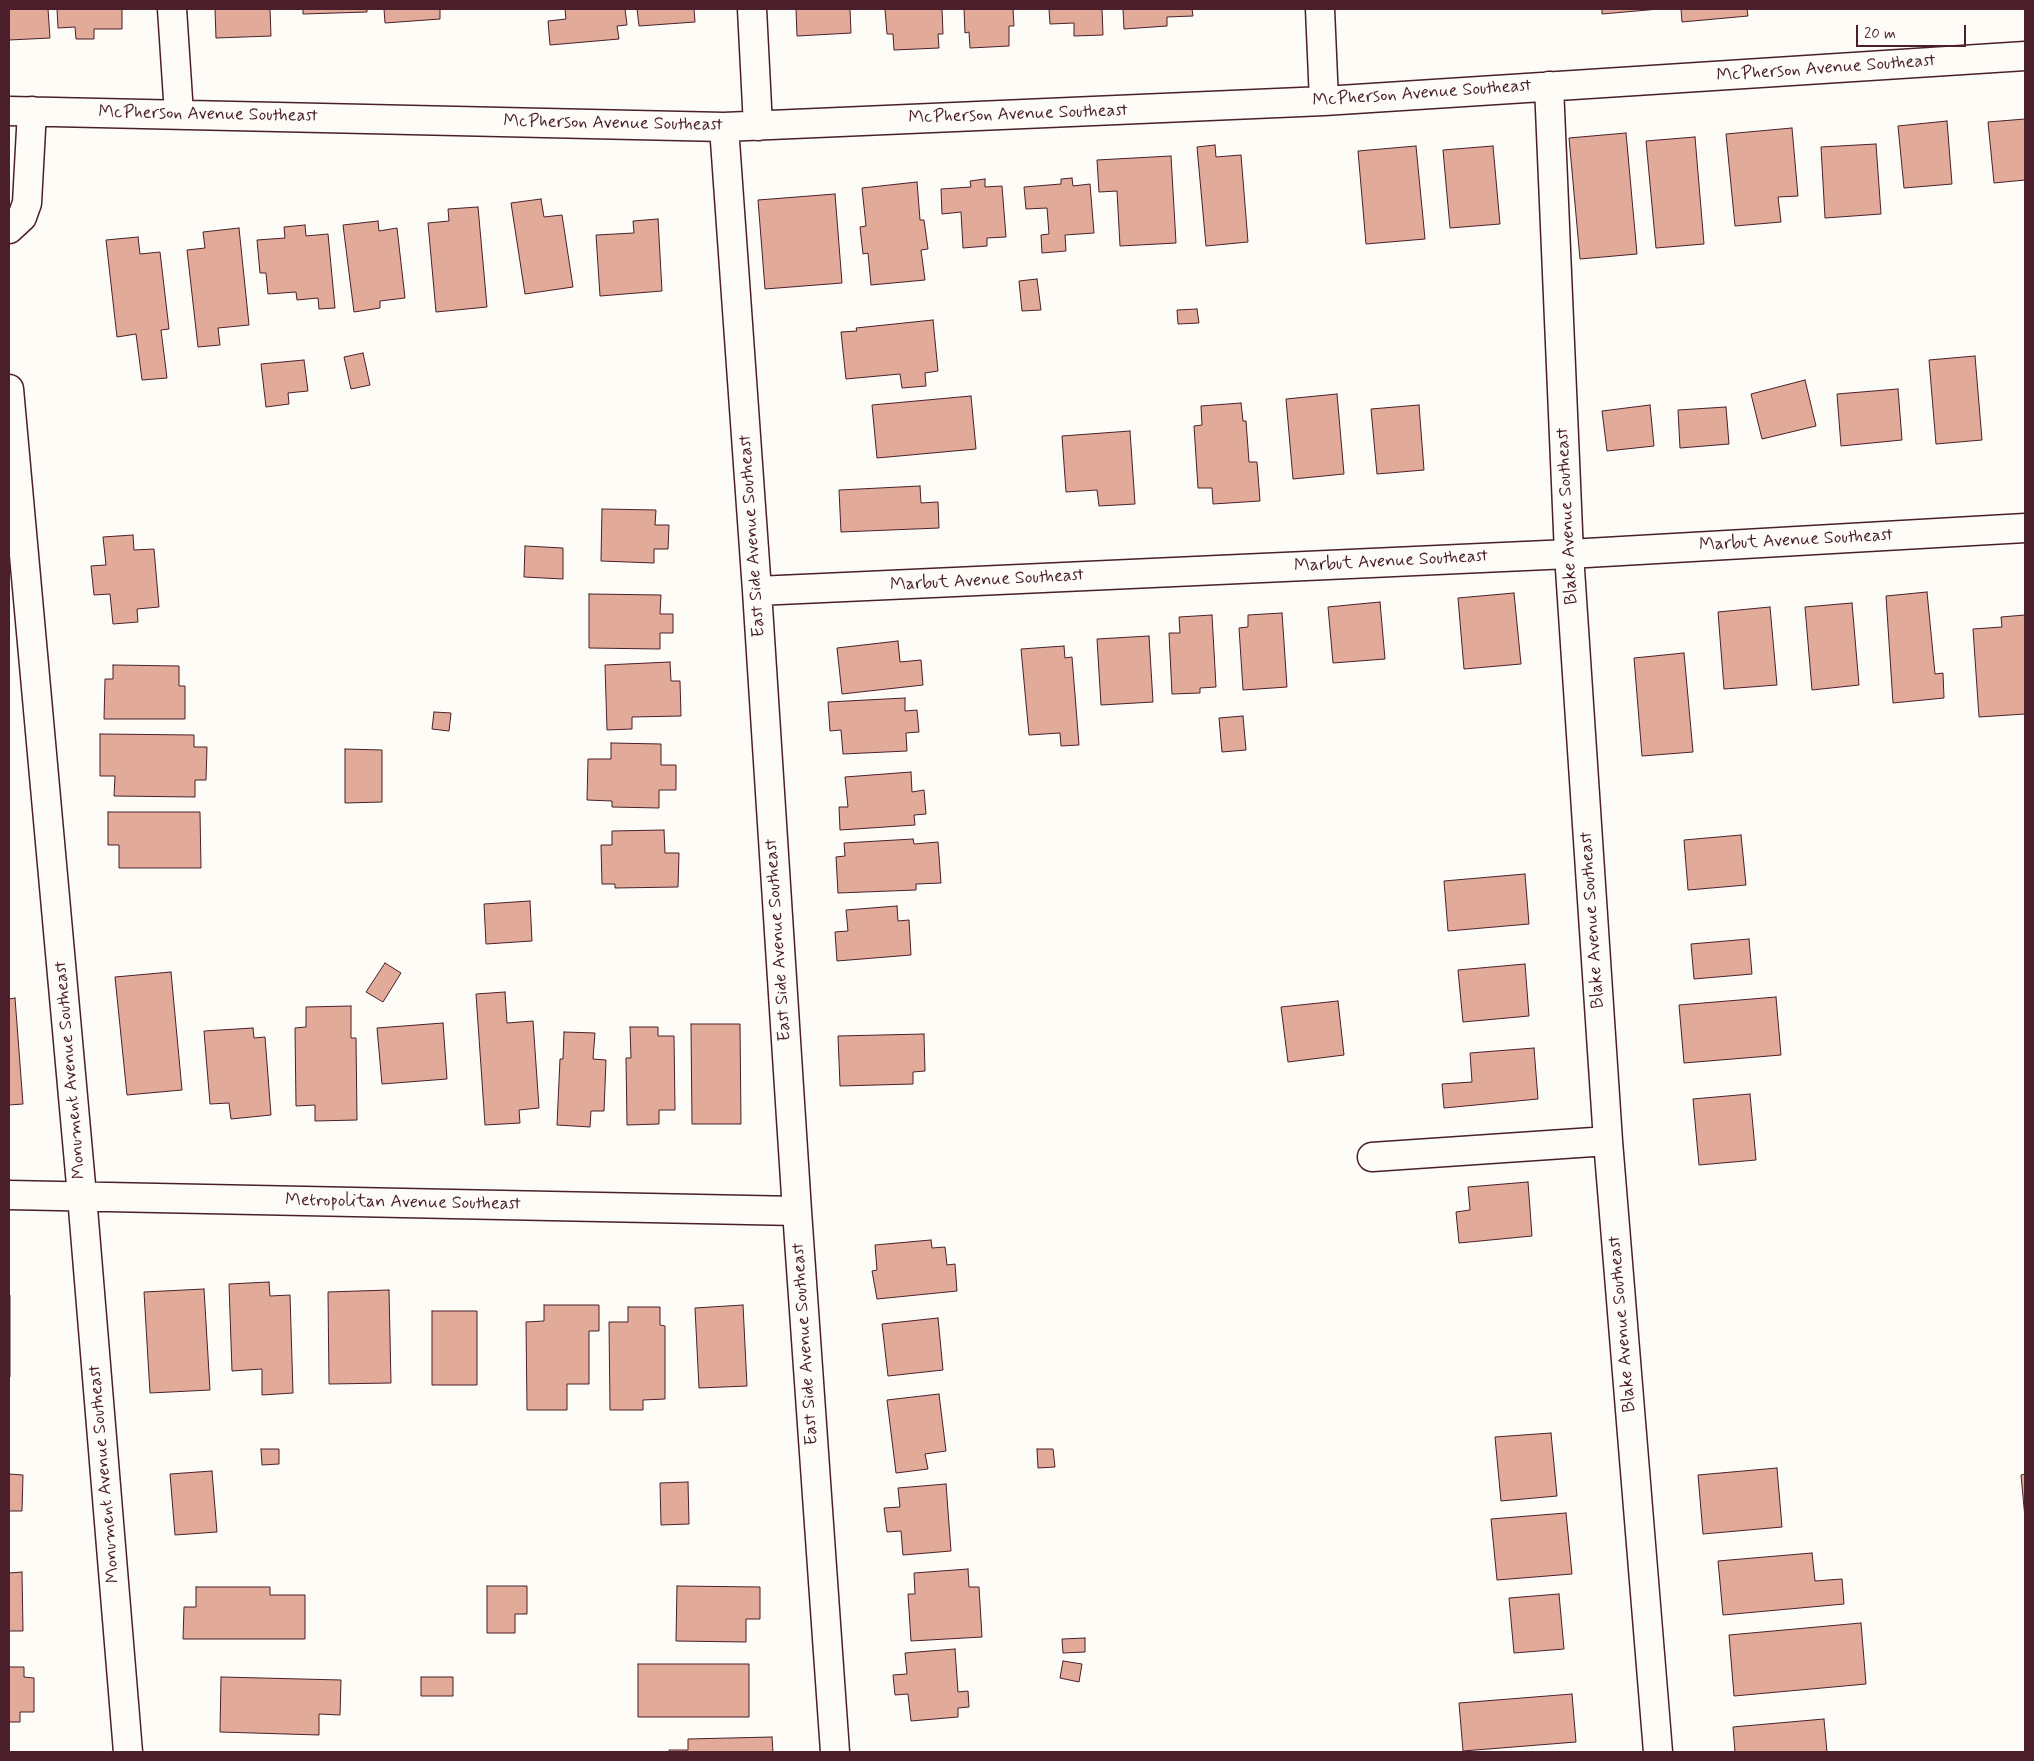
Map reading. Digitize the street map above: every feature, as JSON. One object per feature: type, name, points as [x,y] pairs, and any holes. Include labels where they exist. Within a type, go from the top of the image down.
[{"type":"street","points":[[172,9],[179,114]]},
{"type":"street","points":[[752,9],[758,126]]},
{"type":"street","points":[[1320,9],[1324,101]]},
{"type":"street","name":"McPherson Avenue Southeast","points":[[20,111],[724,127],[1324,101],[2025,56]]},
{"type":"street","name":"Blake Avenue Southeast","points":[[1549,86],[1569,554],[1608,1141],[1658,1752]]},
{"type":"street","points":[[9,229],[22,216],[27,203],[20,111]]},
{"type":"street","name":"East Side Avenue Southeast","points":[[724,127],[757,591],[797,1211],[836,1752]]},
{"type":"street","name":"Monument Avenue Southeast","points":[[9,388],[82,1196],[128,1752]]},
{"type":"street","name":"Marbut Avenue Southeast","points":[[757,591],[1569,554],[2025,528]]},
{"type":"street","points":[[1372,1157],[1608,1141]]},
{"type":"street","name":"Metropolitan Avenue Southeast","points":[[9,1195],[797,1211]]},
{"type":"building","points":[[9,9],[48,9],[50,38],[9,40]]},
{"type":"building","points":[[57,9],[122,9],[122,29],[94,29],[94,39],[76,39],[75,27],[58,28]]},
{"type":"building","points":[[215,9],[270,9],[271,36],[216,38]]},
{"type":"building","points":[[303,9],[367,9],[367,12],[303,14]]},
{"type":"building","points":[[384,9],[440,9],[440,19],[385,23]]},
{"type":"building","points":[[565,9],[625,9],[627,25],[617,26],[619,39],[550,45],[548,21],[566,19]]},
{"type":"building","points":[[637,9],[694,9],[695,22],[639,26]]},
{"type":"building","points":[[796,9],[850,9],[851,33],[797,36]]},
{"type":"building","points":[[885,9],[942,9],[943,34],[938,34],[939,48],[894,50],[893,34],[887,34]]},
{"type":"building","points":[[964,9],[1013,9],[1014,26],[1009,26],[1009,46],[970,48],[969,32],[965,33]]},
{"type":"building","points":[[1049,9],[1102,9],[1103,35],[1074,36],[1074,23],[1050,24]]},
{"type":"building","points":[[1123,9],[1192,9],[1193,16],[1167,17],[1167,26],[1124,29]]},
{"type":"building","points":[[1602,9],[1659,9],[1602,14]]},
{"type":"building","points":[[1681,9],[1747,9],[1748,16],[1682,22]]},
{"type":"building","points":[[2025,119],[2025,180],[1994,183],[1988,122]]},
{"type":"building","points":[[1947,121],[1952,184],[1904,188],[1898,126]]},
{"type":"building","points":[[1792,128],[1798,196],[1778,197],[1781,222],[1735,226],[1726,134]]},
{"type":"building","points":[[1626,133],[1637,254],[1580,259],[1569,138]]},
{"type":"building","points":[[1695,137],[1704,244],[1656,248],[1646,141]]},
{"type":"building","points":[[1876,144],[1881,214],[1825,218],[1821,147]]},
{"type":"building","points":[[1215,145],[1216,157],[1241,155],[1248,242],[1206,246],[1197,147]]},
{"type":"building","points":[[1416,146],[1425,239],[1366,244],[1358,151]]},
{"type":"building","points":[[1493,146],[1500,224],[1450,228],[1443,150]]},
{"type":"building","points":[[1171,156],[1176,243],[1120,246],[1117,191],[1099,192],[1097,160]]},
{"type":"building","points":[[1072,178],[1073,186],[1090,184],[1094,233],[1065,235],[1066,251],[1042,253],[1041,235],[1049,234],[1047,208],[1026,209],[1024,187],[1061,184],[1061,179]]},
{"type":"building","points":[[985,179],[985,187],[1002,186],[1006,237],[987,238],[987,246],[963,248],[961,212],[942,214],[941,189],[971,187],[970,181]]},
{"type":"building","points":[[917,182],[920,220],[924,220],[928,249],[921,250],[925,280],[871,285],[868,253],[863,254],[860,227],[866,226],[862,188]]},
{"type":"building","points":[[835,194],[842,283],[765,289],[758,200]]},
{"type":"building","points":[[541,199],[544,217],[562,215],[573,287],[525,294],[511,203]]},
{"type":"building","points":[[478,207],[487,307],[436,312],[428,223],[449,221],[448,209]]},
{"type":"building","points":[[658,219],[662,291],[600,296],[596,235],[634,233],[633,221]]},
{"type":"building","points":[[378,221],[379,231],[397,228],[405,298],[380,301],[380,308],[354,312],[343,225]]},
{"type":"building","points":[[305,225],[306,236],[328,234],[335,308],[319,309],[318,298],[297,300],[296,292],[268,294],[266,273],[260,273],[257,240],[285,238],[284,227]]},
{"type":"building","points":[[239,228],[249,325],[218,328],[220,345],[198,347],[187,250],[205,248],[203,232]]},
{"type":"building","points":[[138,237],[140,254],[160,252],[169,329],[161,330],[167,378],[142,380],[136,334],[117,337],[106,240]]},
{"type":"building","points":[[1037,279],[1041,310],[1022,311],[1019,281]]},
{"type":"building","points":[[1197,309],[1199,323],[1178,324],[1177,310]]},
{"type":"building","points":[[933,320],[938,371],[925,373],[926,386],[902,388],[900,374],[846,379],[841,332],[857,331],[856,328]]},
{"type":"building","points":[[363,353],[370,385],[351,389],[344,357]]},
{"type":"building","points":[[1975,356],[1982,440],[1936,444],[1929,360]]},
{"type":"building","points":[[304,360],[308,391],[288,393],[289,404],[266,407],[261,364]]},
{"type":"building","points":[[1805,380],[1816,426],[1762,439],[1751,394]]},
{"type":"building","points":[[1898,389],[1902,440],[1841,446],[1837,394]]},
{"type":"building","points":[[1337,394],[1344,474],[1293,479],[1286,399]]},
{"type":"building","points":[[971,396],[976,449],[877,458],[872,405]]},
{"type":"building","points":[[1241,403],[1243,421],[1246,421],[1249,462],[1257,462],[1260,501],[1213,504],[1212,488],[1198,488],[1194,426],[1202,425],[1201,406]]},
{"type":"building","points":[[1419,405],[1424,470],[1377,474],[1371,409]]},
{"type":"building","points":[[1650,405],[1654,446],[1607,451],[1602,411]]},
{"type":"building","points":[[1726,407],[1729,444],[1680,448],[1678,410]]},
{"type":"building","points":[[1130,431],[1135,504],[1099,506],[1097,490],[1066,492],[1062,436]]},
{"type":"building","points":[[920,486],[921,503],[938,502],[939,528],[841,532],[839,490]]},
{"type":"building","points":[[602,509],[656,510],[655,525],[669,525],[668,549],[654,549],[654,563],[601,561]]},
{"type":"building","points":[[133,535],[134,550],[154,549],[159,607],[137,609],[138,622],[113,624],[110,594],[94,595],[91,566],[106,565],[103,537]]},
{"type":"building","points":[[525,546],[563,548],[563,579],[524,577]]},
{"type":"building","points":[[1927,592],[1935,674],[1943,673],[1944,698],[1893,703],[1886,596]]},
{"type":"building","points":[[1514,593],[1521,664],[1464,669],[1458,598]]},
{"type":"building","points":[[589,594],[661,595],[660,614],[673,614],[673,633],[660,633],[660,649],[589,648]]},
{"type":"building","points":[[1380,602],[1385,659],[1333,663],[1328,607]]},
{"type":"building","points":[[1852,603],[1859,685],[1812,690],[1805,607]]},
{"type":"building","points":[[1770,607],[1777,685],[1724,689],[1718,612]]},
{"type":"building","points":[[1282,613],[1287,687],[1243,690],[1239,628],[1248,627],[1248,615]]},
{"type":"building","points":[[1212,615],[1216,687],[1200,688],[1200,693],[1172,694],[1169,633],[1180,633],[1179,617]]},
{"type":"building","points":[[2025,615],[2025,714],[1979,717],[1973,629],[2002,627],[2001,617]]},
{"type":"building","points":[[1149,636],[1153,702],[1101,705],[1097,639]]},
{"type":"building","points":[[898,641],[900,662],[921,660],[923,685],[842,694],[837,648]]},
{"type":"building","points":[[1064,646],[1065,658],[1072,657],[1079,745],[1061,746],[1060,733],[1029,735],[1021,649]]},
{"type":"building","points":[[1684,653],[1693,752],[1642,756],[1634,658]]},
{"type":"building","points":[[670,662],[671,681],[680,681],[681,716],[632,717],[632,729],[607,730],[605,665]]},
{"type":"building","points":[[113,665],[179,666],[179,686],[185,686],[185,719],[104,719],[105,679],[113,679]]},
{"type":"building","points":[[905,698],[905,711],[917,710],[919,732],[906,733],[907,751],[843,754],[841,730],[830,731],[828,702]]},
{"type":"building","points":[[434,712],[451,713],[449,731],[432,729]]},
{"type":"building","points":[[1243,716],[1246,750],[1222,752],[1219,718]]},
{"type":"building","points":[[100,734],[194,735],[194,747],[207,747],[206,780],[195,780],[195,797],[114,796],[115,776],[100,776]]},
{"type":"building","points":[[611,743],[661,744],[661,765],[676,765],[676,790],[659,790],[659,808],[612,807],[612,801],[587,800],[588,759],[611,759]]},
{"type":"building","points":[[345,749],[382,750],[382,802],[345,803]]},
{"type":"building","points":[[911,772],[912,792],[924,790],[926,814],[914,815],[915,825],[840,830],[839,807],[848,807],[845,777]]},
{"type":"building","points":[[108,812],[200,812],[201,868],[119,868],[119,845],[108,845]]},
{"type":"building","points":[[664,830],[665,853],[679,853],[678,887],[615,888],[615,884],[602,884],[601,845],[612,845],[612,831]]},
{"type":"building","points":[[1741,835],[1746,885],[1688,890],[1684,840]]},
{"type":"building","points":[[913,839],[914,844],[938,842],[941,883],[916,884],[916,890],[838,893],[836,857],[845,856],[844,843]]},
{"type":"building","points":[[1525,874],[1529,924],[1448,931],[1444,881]]},
{"type":"building","points":[[530,901],[532,941],[486,944],[484,904]]},
{"type":"building","points":[[897,906],[898,921],[909,920],[911,955],[837,961],[835,932],[848,931],[846,910]]},
{"type":"building","points":[[1749,939],[1752,974],[1694,979],[1691,944]]},
{"type":"building","points":[[385,963],[401,973],[383,1002],[366,992]]},
{"type":"building","points":[[1525,964],[1529,1016],[1463,1022],[1458,970]]},
{"type":"building","points":[[171,972],[182,1090],[127,1095],[115,977]]},
{"type":"building","points":[[505,992],[507,1023],[533,1021],[539,1108],[519,1110],[520,1123],[485,1125],[476,994]]},
{"type":"building","points":[[1776,997],[1781,1055],[1684,1063],[1679,1005]]},
{"type":"building","points":[[15,998],[23,1104],[9,1105],[9,999]]},
{"type":"building","points":[[1338,1001],[1344,1055],[1288,1062],[1281,1007]]},
{"type":"building","points":[[351,1006],[351,1038],[356,1038],[357,1120],[315,1121],[315,1105],[296,1106],[295,1028],[306,1027],[306,1007]]},
{"type":"building","points":[[443,1023],[447,1079],[382,1084],[377,1028]]},
{"type":"building","points":[[691,1024],[740,1024],[741,1124],[692,1124]]},
{"type":"building","points":[[630,1027],[658,1027],[658,1036],[674,1036],[675,1110],[659,1110],[659,1124],[627,1125],[626,1058],[631,1058]]},
{"type":"building","points":[[253,1028],[254,1038],[265,1037],[271,1115],[231,1119],[229,1103],[210,1104],[204,1031]]},
{"type":"building","points":[[564,1032],[595,1033],[593,1059],[606,1060],[604,1111],[591,1111],[590,1127],[557,1125],[560,1059],[563,1059]]},
{"type":"building","points":[[924,1034],[925,1071],[913,1072],[913,1084],[840,1086],[838,1036]]},
{"type":"building","points":[[1534,1048],[1538,1099],[1444,1108],[1442,1084],[1472,1082],[1470,1053]]},
{"type":"building","points":[[1750,1094],[1756,1160],[1699,1165],[1693,1099]]},
{"type":"building","points":[[1528,1182],[1532,1236],[1459,1243],[1456,1212],[1470,1210],[1468,1187]]},
{"type":"building","points":[[931,1240],[932,1248],[945,1247],[947,1265],[955,1264],[957,1291],[877,1299],[872,1271],[877,1270],[875,1245]]},
{"type":"building","points":[[269,1282],[270,1296],[290,1295],[293,1393],[262,1395],[262,1369],[232,1371],[229,1284]]},
{"type":"building","points":[[204,1289],[210,1390],[150,1393],[144,1292]]},
{"type":"building","points":[[389,1290],[391,1383],[329,1384],[328,1292]]},
{"type":"building","points":[[10,1295],[10,1377],[9,1377]]},
{"type":"building","points":[[544,1305],[599,1305],[599,1331],[589,1331],[589,1384],[567,1384],[567,1410],[527,1410],[526,1322],[544,1321]]},
{"type":"building","points":[[743,1305],[747,1386],[699,1388],[695,1308]]},
{"type":"building","points":[[628,1307],[660,1307],[660,1325],[665,1326],[665,1399],[643,1400],[643,1410],[610,1410],[609,1322],[628,1322]]},
{"type":"building","points":[[432,1311],[477,1311],[477,1385],[432,1385]]},
{"type":"building","points":[[938,1318],[943,1370],[888,1376],[882,1324]]},
{"type":"building","points":[[939,1394],[946,1451],[925,1454],[928,1469],[896,1473],[887,1400]]},
{"type":"building","points":[[1551,1433],[1557,1496],[1501,1501],[1495,1437]]},
{"type":"building","points":[[261,1449],[279,1449],[279,1464],[262,1465]]},
{"type":"building","points":[[1037,1449],[1053,1449],[1055,1467],[1038,1468]]},
{"type":"building","points":[[1777,1468],[1782,1527],[1703,1534],[1698,1475]]},
{"type":"building","points":[[212,1471],[217,1532],[175,1535],[170,1474]]},
{"type":"building","points":[[9,1474],[23,1475],[22,1511],[9,1511]]},
{"type":"building","points":[[2025,1474],[2025,1518],[2021,1475]]},
{"type":"building","points":[[688,1482],[689,1524],[661,1525],[660,1483]]},
{"type":"building","points":[[946,1484],[951,1551],[903,1555],[901,1531],[887,1532],[884,1508],[900,1507],[898,1488]]},
{"type":"building","points":[[1566,1513],[1572,1574],[1497,1580],[1491,1519]]},
{"type":"building","points":[[1812,1553],[1815,1581],[1842,1579],[1844,1604],[1723,1615],[1718,1561]]},
{"type":"building","points":[[968,1569],[969,1587],[979,1587],[982,1637],[911,1641],[908,1594],[915,1594],[914,1573]]},
{"type":"building","points":[[22,1572],[23,1631],[9,1631],[9,1573]]},
{"type":"building","points":[[487,1586],[527,1586],[527,1614],[515,1614],[515,1633],[487,1633]]},
{"type":"building","points":[[677,1586],[760,1587],[760,1619],[746,1619],[746,1642],[676,1641]]},
{"type":"building","points":[[196,1587],[270,1587],[270,1595],[305,1595],[305,1639],[183,1639],[184,1607],[196,1607]]},
{"type":"building","points":[[1559,1594],[1564,1649],[1514,1653],[1509,1598]]},
{"type":"building","points":[[1861,1623],[1866,1684],[1734,1696],[1729,1635]]},
{"type":"building","points":[[1085,1638],[1085,1652],[1063,1653],[1062,1639]]},
{"type":"building","points":[[955,1649],[958,1692],[968,1691],[969,1707],[958,1708],[958,1717],[911,1721],[908,1694],[895,1695],[893,1675],[907,1674],[905,1653]]},
{"type":"building","points":[[1063,1661],[1082,1664],[1079,1682],[1060,1678]]},
{"type":"building","points":[[638,1664],[749,1664],[749,1717],[638,1717]]},
{"type":"building","points":[[9,1667],[24,1667],[24,1677],[34,1678],[34,1712],[20,1712],[20,1722],[9,1722]]},
{"type":"building","points":[[221,1677],[341,1680],[340,1715],[319,1714],[319,1735],[220,1732]]},
{"type":"building","points":[[421,1677],[453,1677],[453,1696],[421,1696]]},
{"type":"building","points":[[1572,1694],[1576,1742],[1463,1751],[1459,1703]]},
{"type":"building","points":[[1824,1719],[1827,1752],[1735,1752],[1733,1727]]},
{"type":"building","points":[[772,1737],[773,1752],[669,1752],[669,1750],[688,1750],[688,1739]]}]
